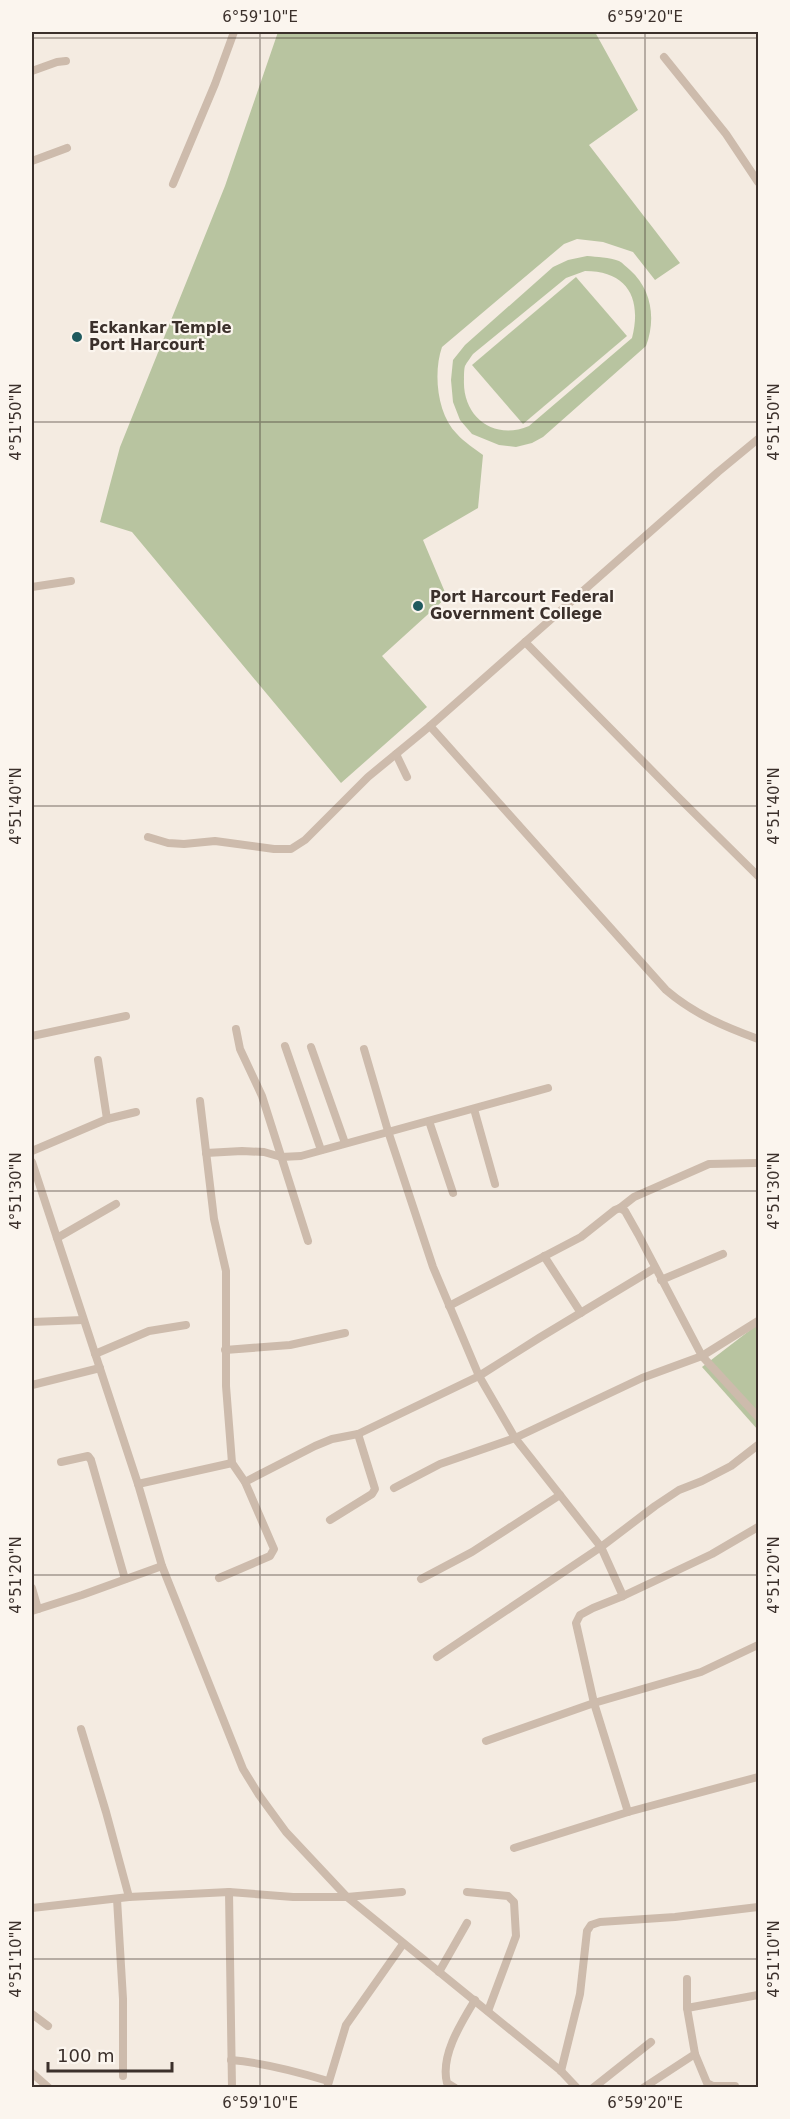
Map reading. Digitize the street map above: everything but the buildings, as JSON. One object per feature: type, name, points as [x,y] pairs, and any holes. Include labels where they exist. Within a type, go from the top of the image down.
[{"type":"street","points":[[173,184],[234,32]]},
{"type":"street","points":[[664,57],[726,134],[759,182]]},
{"type":"street","points":[[32,71],[66,61]]},
{"type":"street","points":[[32,161],[67,148]]},
{"type":"street","points":[[148,837],[168,843],[215,841],[274,849],[291,849],[305,840],[368,777],[430,726],[718,472],[759,439]]},
{"type":"street","points":[[32,587],[71,582]]},
{"type":"street","points":[[525,642],[759,876]]},
{"type":"street","points":[[430,726],[666,990],[678,1001],[706,1018],[759,1039]]},
{"type":"street","points":[[396,754],[407,777]]},
{"type":"street","points":[[32,1036],[126,1016]]},
{"type":"street","points":[[236,1029],[240,1049],[262,1096],[308,1241]]},
{"type":"street","points":[[285,1046],[321,1150]]},
{"type":"street","points":[[311,1047],[345,1143]]},
{"type":"street","points":[[364,1049],[388,1131],[433,1267],[479,1376],[515,1438],[601,1547],[623,1596]]},
{"type":"street","points":[[98,1060],[107,1119]]},
{"type":"street","points":[[206,1153],[242,1151],[264,1152],[280,1157],[301,1156],[548,1088]]},
{"type":"street","points":[[200,1101],[214,1219],[226,1271],[225,1350],[232,1463],[245,1482],[274,1549],[273,1553],[219,1578]]},
{"type":"street","points":[[474,1109],[495,1184]]},
{"type":"street","points":[[32,1151],[107,1119],[136,1112]]},
{"type":"street","points":[[429,1121],[453,1193]]},
{"type":"street","points":[[32,1162],[138,1484],[162,1566],[243,1769],[286,1832],[347,1897],[561,2071],[577,2088]]},
{"type":"street","points":[[449,1306],[580,1237],[634,1197],[709,1164],[756,1163]]},
{"type":"street","points":[[57,1238],[116,1204]]},
{"type":"street","points":[[621,1208],[625,1211],[702,1356],[759,1417]]},
{"type":"street","points":[[661,1280],[723,1254]]},
{"type":"street","points":[[544,1256],[581,1313]]},
{"type":"street","points":[[245,1482],[315,1446],[332,1439],[358,1434],[479,1376],[655,1268]]},
{"type":"street","points":[[32,1322],[84,1320]]},
{"type":"street","points":[[394,1488],[440,1464],[515,1438],[642,1378],[702,1356],[759,1321]]},
{"type":"street","points":[[95,1354],[149,1331],[186,1325]]},
{"type":"street","points":[[225,1350],[290,1345],[345,1333]]},
{"type":"street","points":[[32,1384],[100,1368]]},
{"type":"street","points":[[330,1520],[375,1490],[358,1434]]},
{"type":"street","points":[[437,1657],[601,1547],[671,1495],[731,1466],[759,1444]]},
{"type":"street","points":[[61,1462],[84,1456],[88,1456],[91,1460],[124,1579]]},
{"type":"street","points":[[138,1484],[232,1463]]},
{"type":"street","points":[[421,1579],[472,1552],[560,1495]]},
{"type":"street","points":[[628,1812],[594,1703],[576,1623],[580,1615],[712,1554],[759,1527]]},
{"type":"street","points":[[32,1588],[35,1610],[162,1566]]},
{"type":"street","points":[[486,1741],[594,1703],[701,1672],[759,1646]]},
{"type":"street","points":[[81,1729],[129,1897]]},
{"type":"street","points":[[514,1848],[628,1812],[759,1777]]},
{"type":"street","points":[[32,1908],[129,1897],[229,1892],[293,1897],[347,1897],[402,1892]]},
{"type":"street","points":[[229,1892],[232,2088]]},
{"type":"street","points":[[467,1892],[508,1896],[514,1902],[516,1936],[488,2011]]},
{"type":"street","points":[[117,1899],[123,1999],[123,2076]]},
{"type":"street","points":[[561,2071],[576,2017],[587,1931],[591,1925],[600,1922],[665,1918],[759,1907]]},
{"type":"street","points":[[439,1972],[467,1923]]},
{"type":"street","points":[[231,2060],[257,2062],[287,2069],[327,2084],[346,2025],[404,1944]]},
{"type":"street","points":[[687,1979],[687,2008],[695,2054],[708,2083],[713,2086],[735,2086]]},
{"type":"street","points":[[687,2008],[759,1995]]},
{"type":"street","points":[[455,2088],[447,2084],[445,2071],[456,2031],[475,2001]]},
{"type":"street","points":[[32,2014],[48,2025]]},
{"type":"street","points":[[592,2088],[651,2042]]},
{"type":"street","points":[[642,2088],[695,2054]]},
{"type":"street","points":[[32,2073],[49,2088]]},
{"type":"green space","points":[[278,32],[595,32],[638,110],[589,145],[680,263],[655,280],[633,252],[603,242],[577,239],[564,244],[442,347],[439,357],[438,381],[445,416],[460,437],[483,455],[478,508],[423,540],[447,597],[382,656],[427,707],[341,783],[132,532],[100,522],[120,447],[225,186]]},
{"type":"green space","points":[[587,256],[603,257],[622,263],[630,270],[643,287],[650,305],[651,326],[646,346],[543,437],[532,443],[516,447],[499,445],[472,434],[460,420],[453,402],[451,380],[453,360],[465,345],[553,267],[568,260]],"holes":[[[585,271],[600,272],[621,282],[633,300],[635,324],[632,338],[529,426],[516,430],[493,428],[474,415],[468,404],[464,379],[465,367],[473,354],[566,278]]]},
{"type":"green space","points":[[576,277],[627,336],[523,424],[472,365]]},
{"type":"green space","points":[[758,1324],[758,1430],[702,1367]]},
{"type":"place","name":"Eckankar Temple Port Harcourt","points":[[77,337]]},
{"type":"place","name":"Port Harcourt Federal Government College","points":[[418,606]]}]
